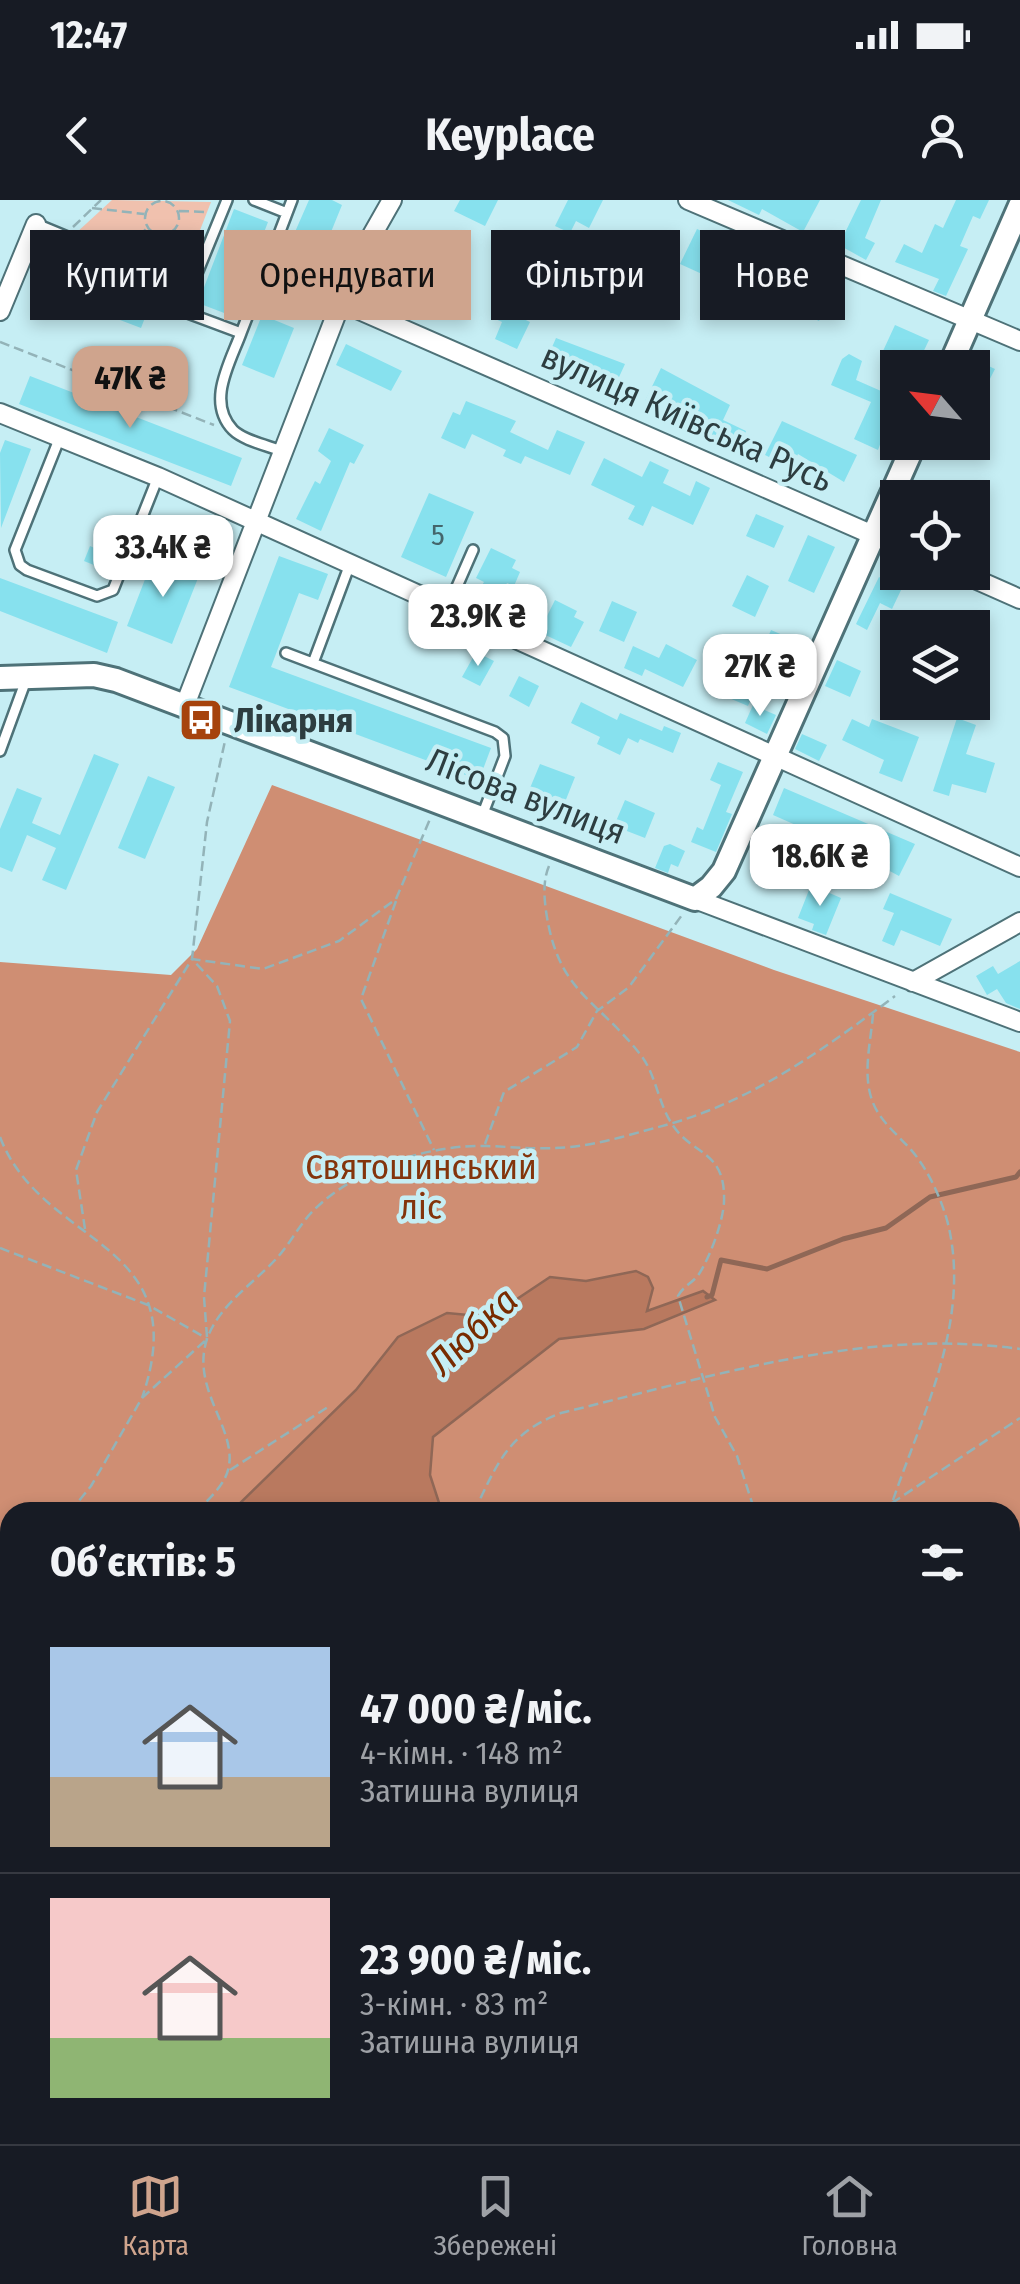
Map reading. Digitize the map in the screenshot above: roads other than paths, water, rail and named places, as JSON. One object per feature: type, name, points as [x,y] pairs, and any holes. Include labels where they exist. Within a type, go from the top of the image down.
[{"type":"street","points":[[375,230],[392,200]]},
{"type":"street","points":[[688,200],[1020,342]]},
{"type":"street","points":[[957,350],[1020,206]]},
{"type":"street","points":[[0,311],[36,224]]},
{"type":"street","points":[[185,705],[334,320]]},
{"type":"street","name":"вулиця Київська Русь","points":[[375,320],[880,538]]},
{"type":"street","points":[[0,413],[158,477],[1020,867]]},
{"type":"street","points":[[695,898],[724,872],[907,460]]},
{"type":"street","points":[[990,586],[1020,599]]},
{"type":"street","name":"Лісова вулиця","points":[[0,678],[94,675],[185,705],[1020,1022]]},
{"type":"street","points":[[913,982],[1020,922]]},
{"type":"lane","points":[[204,250],[227,200]]},
{"type":"lane","points":[[254,200],[287,213]]},
{"type":"lane","points":[[281,230],[292,200]]},
{"type":"lane","points":[[36,224],[51,230]]},
{"type":"lane","points":[[204,319],[241,333]]},
{"type":"lane","points":[[246,320],[220,388],[222,412],[234,432],[284,452]]},
{"type":"lane","points":[[60,437],[15,550],[27,570],[97,596],[113,590],[158,477]]},
{"type":"lane","points":[[448,608],[474,550]]},
{"type":"lane","points":[[313,664],[350,564]]},
{"type":"lane","points":[[286,653],[503,738],[506,756],[482,816]]},
{"type":"lane","points":[[0,751],[9,736],[27,677]]},
{"type":"water","points":[[636,1271],[648,1277],[653,1288],[647,1311],[703,1291],[715,1300],[644,1329],[559,1339],[433,1437],[430,1475],[439,1502],[241,1502],[356,1390],[398,1337],[447,1313],[490,1317],[550,1277],[586,1281]]},
{"type":"waterway","name":"Любка","points":[[707,1297],[712,1295],[721,1260],[767,1269],[843,1239],[886,1228],[930,1197],[1016,1177],[1020,1172]]},
{"type":"place","name":"Лікарня","points":[[201,720]]},
{"type":"park label","name":"Святошинський ліс","points":[[421,1187]]}]
